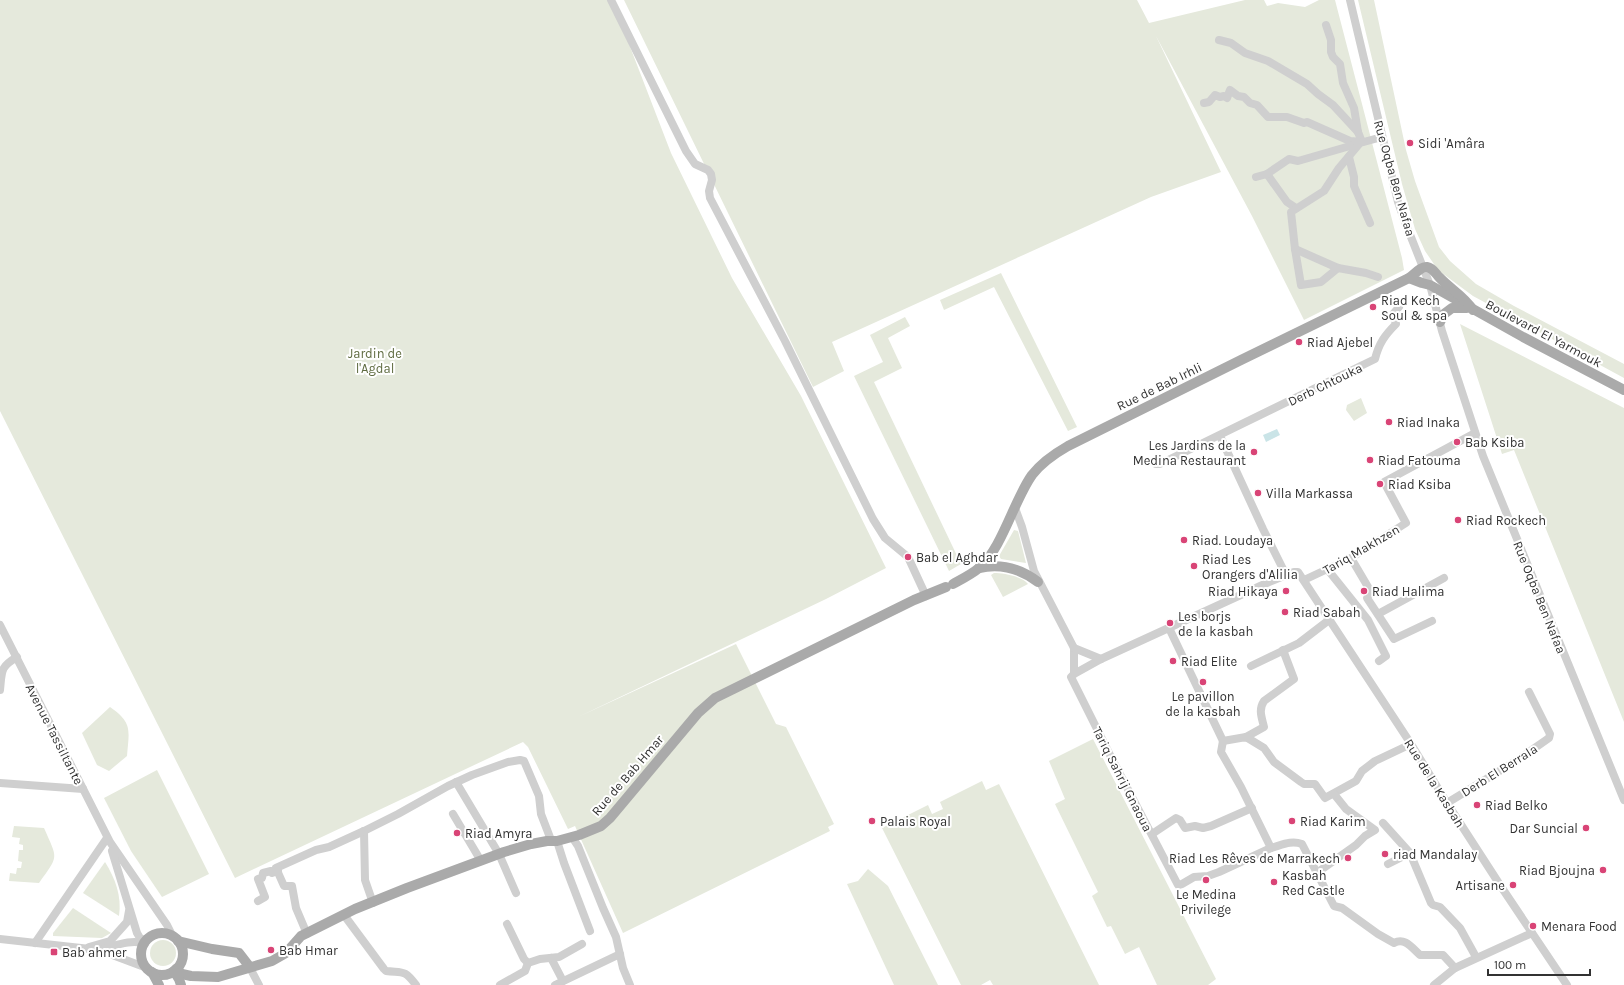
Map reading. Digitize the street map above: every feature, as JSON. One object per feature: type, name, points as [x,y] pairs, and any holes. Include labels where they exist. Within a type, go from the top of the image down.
[{"type":"main road","name":"Rue de Bab Irhli","points":[[949,585],[979,568],[994,549],[1027,483],[1036,471],[1052,456],[1068,446],[1255,352],[1409,278],[1423,267]]},
{"type":"main road","name":"Boulevard El Yarmouk","points":[[1423,267],[1432,269],[1448,286],[1462,297],[1473,310]]},
{"type":"main road","points":[[1409,278],[1422,283],[1430,284]]},
{"type":"main road","name":"Boulevard El Yarmouk","points":[[1430,284],[1473,310],[1624,390]]},
{"type":"main road","points":[[1440,322],[1444,314],[1452,308],[1459,307],[1473,310]]},
{"type":"main road","points":[[979,568],[993,566],[1008,568],[1025,573],[1038,582]]},
{"type":"main road","name":"Rue de Bab Hmar","points":[[175,970],[186,975],[197,977],[218,977],[280,957],[301,936],[344,915],[407,888],[499,854],[531,844],[572,837],[601,826],[610,818],[698,713],[715,698],[949,585]]},
{"type":"main road","points":[[159,985],[142,957],[142,950],[145,942],[150,937],[159,934],[165,934],[176,939],[212,949],[239,953],[249,966]]},
{"type":"main road","points":[[150,970],[164,974],[175,970],[181,964],[183,955],[182,948],[176,939]]},
{"type":"main road","points":[[175,970],[181,985]]},
{"type":"main road","points":[[217,985],[229,974]]},
{"type":"street","points":[[611,0],[686,151],[695,164],[708,170],[711,174],[712,180],[709,191],[710,198],[781,334],[873,519],[885,538],[908,557],[926,596]]},
{"type":"street","name":"Rue Oqba Ben Nafaa","points":[[1350,0],[1382,138],[1405,222],[1430,284],[1440,322],[1475,433],[1505,513],[1624,800]]},
{"type":"street","points":[[1326,25],[1331,40],[1331,52],[1333,57],[1340,64],[1343,83],[1354,108],[1361,142]]},
{"type":"street","points":[[1219,40],[1231,43],[1245,53],[1268,61],[1307,84],[1333,105],[1358,132]]},
{"type":"street","points":[[1204,103],[1209,102],[1215,95],[1220,97],[1224,96],[1227,98],[1230,90],[1238,96],[1244,97],[1250,103],[1257,105],[1268,117],[1287,117],[1304,123],[1307,122],[1350,141],[1361,142]]},
{"type":"street","points":[[1256,177],[1267,174],[1289,159],[1298,160],[1361,142],[1382,138]]},
{"type":"street","points":[[1338,268],[1321,282],[1301,285],[1291,212],[1324,191],[1339,168],[1361,142]]},
{"type":"street","points":[[1349,158],[1354,177],[1354,186],[1370,223]]},
{"type":"street","points":[[1267,174],[1287,202],[1296,208]]},
{"type":"street","points":[[1295,249],[1338,268],[1366,273],[1378,277]]},
{"type":"street","name":"Derb Chtouka","points":[[1156,464],[1160,464],[1220,436],[1375,359],[1380,342],[1396,324],[1393,313],[1399,307]]},
{"type":"street","name":"Tariq Makhzen","points":[[1304,580],[1351,558],[1406,523],[1384,482],[1475,433]]},
{"type":"street","points":[[1220,436],[1286,575]]},
{"type":"street","points":[[1015,508],[1038,582],[1074,648],[1074,674],[1101,659],[1286,575],[1298,572],[1304,580]]},
{"type":"street","points":[[1351,558],[1371,592],[1367,598],[1394,639],[1432,621]]},
{"type":"street","points":[[1328,570],[1368,620],[1386,656],[1379,661]]},
{"type":"street","points":[[1378,614],[1444,578]]},
{"type":"street","name":"Rue de la Kasbah","points":[[1304,580],[1411,744],[1447,803],[1567,985]]},
{"type":"street","points":[[1251,666],[1303,640],[1329,620]]},
{"type":"street","name":"Avenue Tassiltante","points":[[0,625],[108,840],[128,900],[137,933],[145,942]]},
{"type":"street","points":[[1169,628],[1223,741],[1221,752],[1252,808],[1271,848],[1285,843],[1296,842],[1302,844],[1318,872],[1334,906],[1342,908],[1378,934],[1394,943],[1399,940],[1403,940],[1420,955],[1443,955],[1454,968]]},
{"type":"street","points":[[1074,648],[1101,659]]},
{"type":"street","points":[[1223,741],[1246,737],[1264,727],[1260,710],[1264,702],[1294,679],[1283,650]]},
{"type":"street","points":[[0,690],[2,668],[6,663],[16,657]]},
{"type":"street","name":"Tariq Sahrij Gnaoua","points":[[1074,674],[1071,677],[1178,885],[1194,877],[1212,875],[1271,848]]},
{"type":"street","name":"Derb El Berrala","points":[[1447,803],[1519,759],[1549,738],[1550,734],[1529,692]]},
{"type":"street","points":[[1246,737],[1264,748],[1274,762],[1300,782],[1304,784],[1316,784],[1325,798],[1356,781],[1362,771],[1375,761],[1411,744]]},
{"type":"street","points":[[307,934],[296,908],[292,886],[284,886],[276,868],[364,831],[456,782],[508,762],[520,760],[524,761],[539,796],[541,814],[564,863],[590,931]]},
{"type":"street","points":[[456,782],[499,854],[516,893]]},
{"type":"street","points":[[0,783],[83,789]]},
{"type":"street","points":[[1318,872],[1356,846],[1365,836],[1374,830],[1346,810],[1334,794]]},
{"type":"street","points":[[1152,834],[1176,818],[1180,820],[1185,828],[1195,826],[1202,828],[1217,824],[1252,808]]},
{"type":"street","points":[[453,814],[481,861]]},
{"type":"street","points":[[1383,823],[1410,853],[1418,875],[1432,903],[1440,907],[1460,928],[1476,957]]},
{"type":"street","points":[[364,831],[365,880],[373,903]]},
{"type":"street","points":[[572,837],[578,846],[616,937],[630,985]]},
{"type":"street","points":[[35,943],[108,840]]},
{"type":"street","name":"Avenue Tassiltante","points":[[108,840],[176,939]]},
{"type":"street","points":[[1388,864],[1410,853]]},
{"type":"street","points":[[258,901],[265,897],[258,879],[262,878],[263,873],[278,871]]},
{"type":"street","points":[[84,949],[110,940],[122,928],[128,919],[128,900]]},
{"type":"street","points":[[344,915],[384,969],[389,971],[399,971],[405,974],[416,985]]},
{"type":"street","points":[[507,924],[528,963]]},
{"type":"street","points":[[1434,985],[1454,968],[1532,933]]},
{"type":"street","points":[[0,939],[99,950],[133,942],[145,942]]},
{"type":"street","points":[[528,963],[564,955],[582,944]]},
{"type":"street","points":[[99,950],[150,970]]},
{"type":"street","points":[[550,958],[559,983],[620,954]]},
{"type":"street","points":[[500,985],[525,971],[528,963]]},
{"type":"street","points":[[249,966],[259,985]]},
{"type":"green space","name":"Jardin de l'Agdal","points":[[0,0],[612,0],[671,153],[732,278],[801,396],[886,568],[826,599],[578,717],[736,644],[776,724],[786,727],[834,824],[828,827],[830,831],[623,933],[575,826],[568,829],[528,747],[523,742],[235,878],[0,411]]},
{"type":"green space","points":[[624,0],[1137,0],[1149,23],[1245,0],[1264,0],[1267,6],[1278,3],[1305,7],[1319,0],[1335,0],[1404,270],[1304,320],[1252,216],[1156,36],[1221,172],[1151,197],[832,342],[844,371],[813,387]]},
{"type":"green space","points":[[1358,0],[1374,0],[1406,150],[1415,181],[1439,247],[1450,261],[1476,284],[1514,306],[1624,364],[1624,378],[1473,296],[1438,270],[1425,251],[1415,229],[1402,184]]},
{"type":"green space","points":[[1001,273],[1077,427],[1068,431],[994,287],[944,310],[940,300]]},
{"type":"green space","points":[[905,317],[910,326],[888,338],[902,368],[874,382],[961,564],[949,571],[854,376],[883,362],[870,335]]},
{"type":"green space","points":[[1460,324],[1624,408],[1624,722],[1514,450],[1502,454]]},
{"type":"green space","points":[[1361,398],[1367,413],[1354,421],[1346,410],[1347,405]]},
{"type":"green space","points":[[1014,530],[1018,531],[1026,563],[1001,559],[999,556]]},
{"type":"green space","points":[[994,573],[1007,574],[1017,577],[1028,584],[1003,597],[991,575]]},
{"type":"green space","points":[[110,707],[123,718],[129,733],[127,756],[109,771],[97,765],[82,733]]},
{"type":"green space","points":[[1093,739],[1216,979],[1208,985],[1157,985],[1139,947],[1125,954],[1111,926],[1107,927],[1092,896],[1098,892],[1055,804],[1065,799],[1049,761]]},
{"type":"green space","points":[[157,770],[209,874],[162,897],[131,851],[104,798]]},
{"type":"green space","points":[[982,781],[986,790],[999,784],[1099,985],[993,985],[990,980],[981,985],[961,985],[882,828],[928,805],[932,814],[943,809],[940,802]]},
{"type":"green space","points":[[14,826],[44,828],[49,838],[54,852],[53,862],[39,883],[9,881],[10,873],[16,874],[17,868],[21,868],[22,862],[18,861],[19,850],[23,850],[23,845],[19,844],[20,838],[12,837]]},
{"type":"green space","points":[[105,862],[112,874],[119,894],[119,916],[83,893]]},
{"type":"green space","points":[[868,869],[888,886],[938,985],[894,985],[847,884],[858,881]]},
{"type":"green space","points":[[73,908],[111,933],[102,938],[53,936],[53,933]]},
{"type":"green space","points":[[163,940],[172,944],[176,953],[172,962],[163,966],[154,962],[150,953],[154,944]]},
{"type":"water","points":[[1277,429],[1280,435],[1266,442],[1263,435]]},
{"type":"place","name":"Sidi 'Amâra","points":[[1410,143]]},
{"type":"place","name":"Riad Kech Soul & spa","points":[[1373,307]]},
{"type":"place","name":"Riad Ajebel","points":[[1299,342]]},
{"type":"place","name":"Riad Inaka","points":[[1389,422]]},
{"type":"place","name":"Bab Ksiba","points":[[1457,442]]},
{"type":"place","name":"Les Jardins de la Medina Restaurant","points":[[1254,452]]},
{"type":"place","name":"Riad Fatouma","points":[[1370,460]]},
{"type":"place","name":"Riad Ksiba","points":[[1380,484]]},
{"type":"place","name":"Villa Markassa","points":[[1258,493]]},
{"type":"place","name":"Riad Rockech","points":[[1458,520]]},
{"type":"place","name":"Riad. Loudaya","points":[[1184,540]]},
{"type":"place","name":"Bab el Aghdar","points":[[908,557]]},
{"type":"place","name":"Riad Les Orangers d'Alilia","points":[[1194,566]]},
{"type":"place","name":"Riad Hikaya","points":[[1286,591]]},
{"type":"place","name":"Riad Halima","points":[[1364,591]]},
{"type":"place","name":"Riad Sabah","points":[[1285,612]]},
{"type":"place","name":"Les borjs de la kasbah","points":[[1170,623]]},
{"type":"place","name":"Riad Elite","points":[[1173,661]]},
{"type":"place","name":"Le pavillon de la kasbah","points":[[1203,682]]},
{"type":"place","name":"Riad Belko","points":[[1477,805]]},
{"type":"place","name":"Palais Royal","points":[[872,821]]},
{"type":"place","name":"Riad Karim","points":[[1292,821]]},
{"type":"place","name":"Dar Suncial","points":[[1586,828]]},
{"type":"place","name":"Riad Amyra","points":[[457,833]]},
{"type":"place","name":"riad Mandalay","points":[[1385,854]]},
{"type":"place","name":"Riad Les Rêves de Marrakech","points":[[1348,858]]},
{"type":"place","name":"Riad Bjoujna","points":[[1603,870]]},
{"type":"place","name":"Le Medina Privilege","points":[[1206,880]]},
{"type":"place","name":"Kasbah Red Castle","points":[[1274,882]]},
{"type":"place","name":"Artisane","points":[[1513,885]]},
{"type":"place","name":"Menara Food","points":[[1533,926]]},
{"type":"place","name":"Bab Hmar","points":[[271,950]]},
{"type":"place","name":"Bab ahmer","points":[[54,952]]}]
